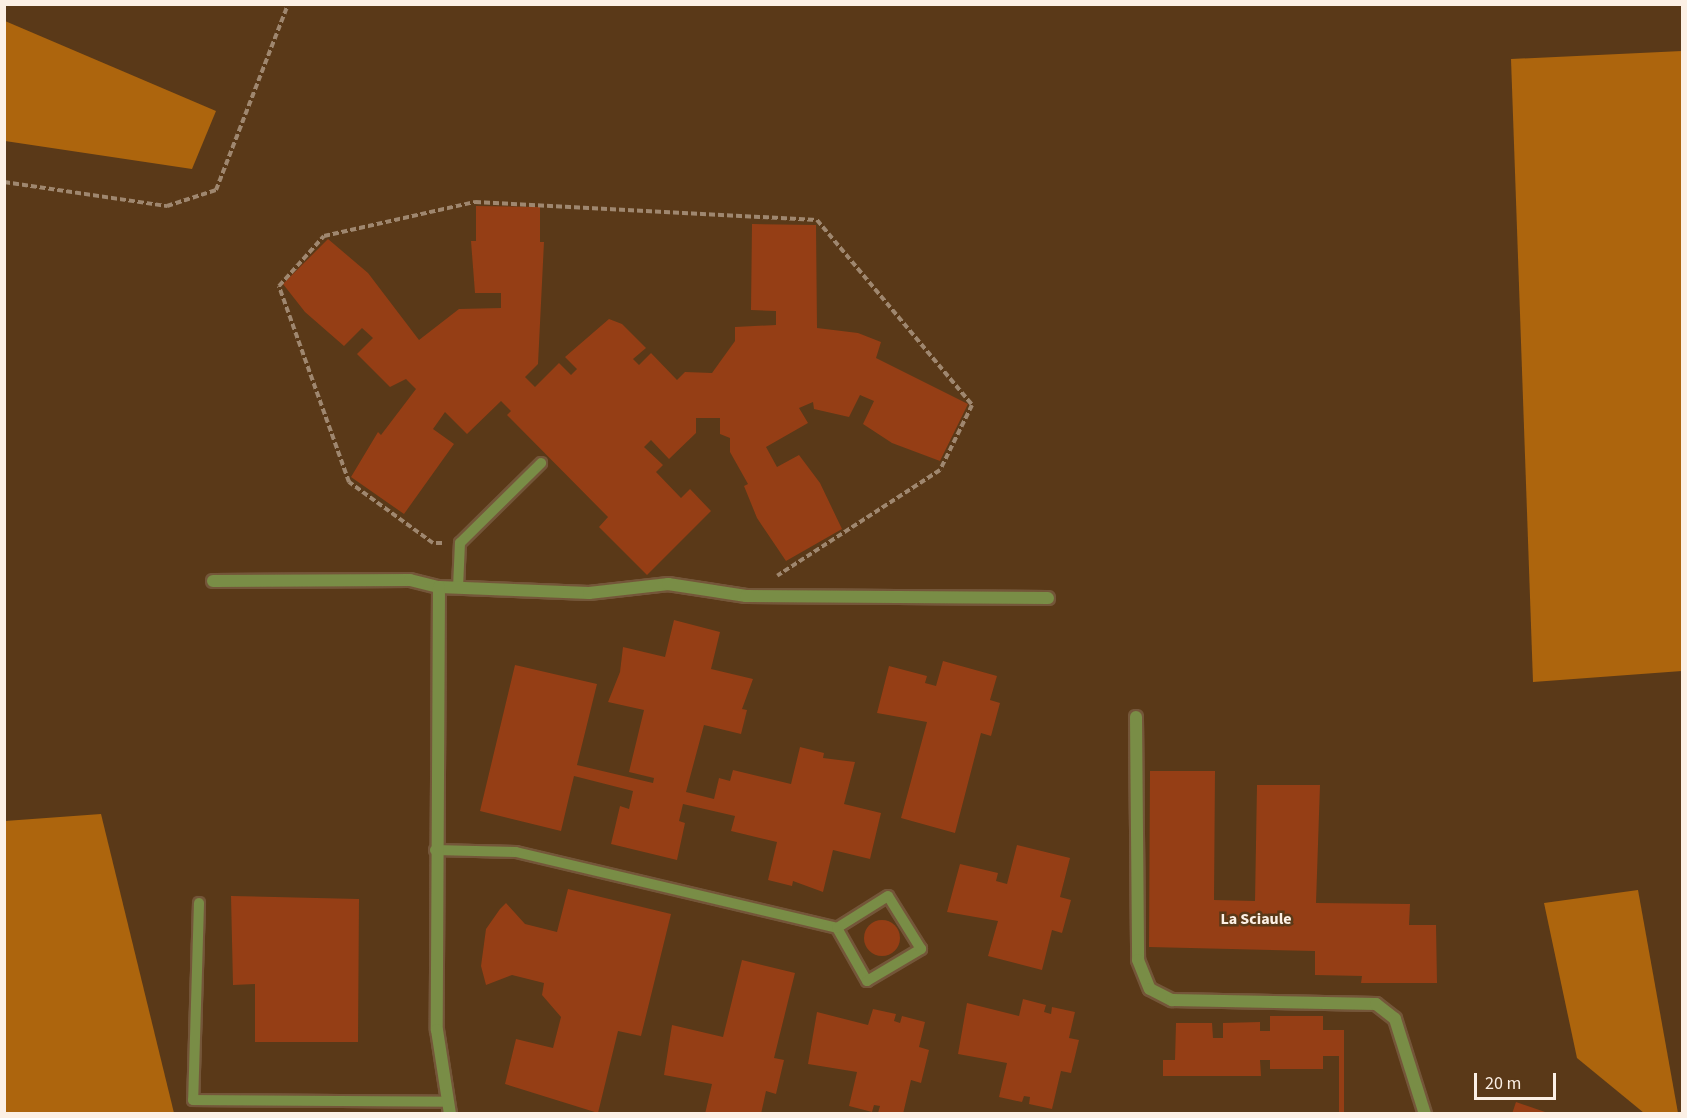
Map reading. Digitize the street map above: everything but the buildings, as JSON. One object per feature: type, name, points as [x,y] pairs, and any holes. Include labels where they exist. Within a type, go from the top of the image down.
[{"type":"street","points":[[213,581],[410,580],[439,587],[590,593],[668,584],[746,596],[1048,598]]},
{"type":"street","points":[[439,587],[435,850],[437,1030],[449,1108]]},
{"type":"street","points":[[1136,717],[1138,960],[1150,989],[1172,1000],[1376,1004],[1395,1019],[1425,1113]]},
{"type":"lane","points":[[458,588],[460,543],[541,463]]},
{"type":"lane","points":[[435,850],[516,852],[837,928],[888,896],[921,950],[867,981],[837,928]]},
{"type":"lane","points":[[199,903],[194,1100],[449,1108]]},
{"type":"path","points":[[4,182],[167,206],[216,190],[288,4]]},
{"type":"path","points":[[446,543],[433,543],[349,482],[279,286],[324,236],[475,202],[817,220],[972,405],[940,470],[746,596]]},
{"type":"shaded area","points":[[5,21],[216,111],[192,169],[5,141]]},
{"type":"shaded area","points":[[1682,51],[1682,671],[1533,682],[1511,59]]},
{"type":"shaded area","points":[[101,814],[174,1113],[5,1113],[5,821]]},
{"type":"shaded area","points":[[1638,890],[1678,1113],[1644,1113],[1577,1058],[1544,903]]},
{"type":"district","name":"La Sciaule","points":[[1256,919]]}]
